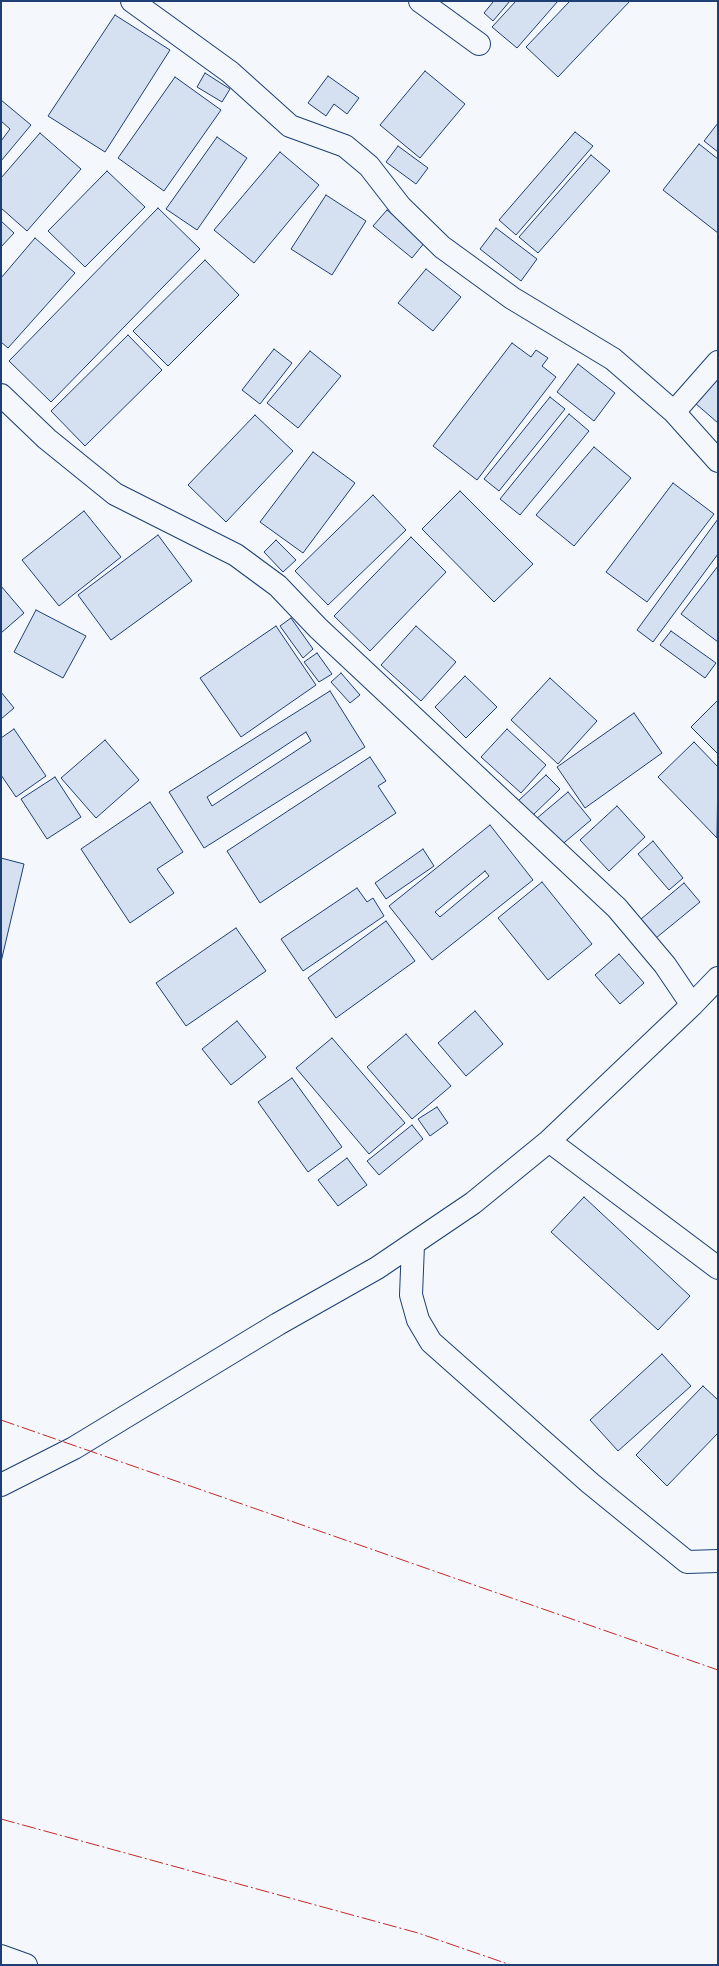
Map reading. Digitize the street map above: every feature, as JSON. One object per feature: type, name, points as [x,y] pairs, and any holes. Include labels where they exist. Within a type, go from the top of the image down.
[{"type":"street","points":[[132,1],[230,72],[290,126],[345,146],[369,166],[400,206],[442,247],[512,298],[613,359],[674,412],[718,461]]},
{"type":"street","points":[[420,1],[479,44]]},
{"type":"street","points":[[674,412],[718,362]]},
{"type":"street","points":[[1,395],[47,438],[115,494],[236,555],[278,586],[318,628],[617,908],[665,965],[692,1005]]},
{"type":"street","points":[[1,1485],[74,1448],[278,1324],[377,1268],[473,1203],[549,1140],[692,1005],[718,978]]},
{"type":"street","points":[[549,1140],[718,1268]]},
{"type":"street","points":[[412,1245],[411,1295],[418,1320],[431,1342],[590,1483],[687,1562],[718,1561]]},
{"type":"street","points":[[1,1956],[26,1965]]},
{"type":"building","points":[[492,1],[510,1],[493,21],[484,13],[493,2]]},
{"type":"building","points":[[516,1],[558,1],[517,48],[492,27]]},
{"type":"building","points":[[570,1],[630,1],[558,77],[526,47]]},
{"type":"building","points":[[115,15],[170,50],[105,152],[48,116]]},
{"type":"building","points":[[425,71],[465,104],[420,158],[380,125]]},
{"type":"building","points":[[205,73],[230,89],[222,102],[197,87]]},
{"type":"building","points":[[328,76],[359,98],[347,114],[334,104],[326,116],[308,103]]},
{"type":"building","points":[[175,77],[221,110],[164,191],[118,158]]},
{"type":"building","points":[[1,100],[31,125],[1,161],[1,141],[10,129],[1,121]]},
{"type":"building","points":[[718,123],[718,152],[704,141]]},
{"type":"building","points":[[575,132],[593,146],[516,235],[499,220]]},
{"type":"building","points":[[40,133],[81,169],[27,231],[1,208],[1,178]]},
{"type":"building","points":[[217,137],[247,158],[197,230],[166,209]]},
{"type":"building","points":[[699,144],[718,159],[718,233],[663,190]]},
{"type":"building","points":[[398,146],[428,168],[416,184],[386,162]]},
{"type":"building","points":[[280,152],[319,185],[254,263],[214,230]]},
{"type":"building","points":[[591,155],[610,171],[538,253],[519,237]]},
{"type":"building","points":[[107,171],[145,207],[85,267],[48,231]]},
{"type":"building","points":[[326,195],[366,221],[332,275],[291,249]]},
{"type":"building","points":[[158,208],[200,249],[51,402],[9,361]]},
{"type":"building","points":[[387,210],[425,242],[412,258],[373,226]]},
{"type":"building","points":[[1,221],[14,233],[1,247]]},
{"type":"building","points":[[496,228],[537,259],[521,281],[480,249]]},
{"type":"building","points":[[35,238],[75,273],[8,348],[1,342],[1,278]]},
{"type":"building","points":[[205,260],[239,295],[168,366],[133,331]]},
{"type":"building","points":[[426,269],[461,297],[433,331],[398,303]]},
{"type":"building","points":[[128,335],[162,370],[85,446],[51,411]]},
{"type":"building","points":[[512,343],[531,357],[536,350],[548,358],[542,366],[556,377],[477,480],[433,446]]},
{"type":"building","points":[[274,349],[292,363],[260,404],[242,390]]},
{"type":"building","points":[[310,351],[341,376],[298,428],[267,403]]},
{"type":"building","points":[[578,364],[615,393],[594,421],[557,392]]},
{"type":"building","points":[[718,375],[718,423],[695,403]]},
{"type":"building","points":[[550,397],[565,409],[499,491],[484,479]]},
{"type":"building","points":[[569,414],[589,431],[520,515],[500,499]]},
{"type":"building","points":[[255,415],[293,451],[226,522],[188,485]]},
{"type":"building","points":[[594,447],[631,478],[574,546],[536,515]]},
{"type":"building","points":[[313,452],[355,483],[303,553],[260,522]]},
{"type":"building","points":[[673,483],[714,514],[647,602],[606,572]]},
{"type":"building","points":[[460,491],[533,564],[494,602],[422,529]]},
{"type":"building","points":[[373,495],[406,530],[328,605],[295,571]]},
{"type":"building","points":[[84,511],[121,557],[59,606],[22,560]]},
{"type":"building","points":[[718,519],[718,554],[653,642],[637,630]]},
{"type":"building","points":[[158,535],[192,581],[111,640],[78,595]]},
{"type":"building","points":[[411,537],[446,572],[370,651],[334,616]]},
{"type":"building","points":[[276,540],[296,560],[283,572],[264,552]]},
{"type":"building","points":[[718,566],[718,642],[681,614]]},
{"type":"building","points":[[1,586],[24,613],[1,633]]},
{"type":"building","points":[[36,610],[86,636],[63,678],[14,652]]},
{"type":"building","points":[[291,618],[313,649],[303,658],[280,626]]},
{"type":"building","points":[[276,626],[316,685],[241,737],[200,678]]},
{"type":"building","points":[[416,626],[456,662],[421,701],[381,665]]},
{"type":"building","points":[[671,631],[716,663],[705,678],[660,645]]},
{"type":"building","points":[[317,653],[332,674],[319,682],[304,662]]},
{"type":"building","points":[[341,673],[360,695],[350,703],[331,682]]},
{"type":"building","points":[[465,676],[497,707],[466,738],[435,707]]},
{"type":"building","points":[[550,678],[597,721],[558,764],[511,720]]},
{"type":"building","points":[[330,691],[365,747],[204,848],[169,792]],"holes":[[[306,732],[311,741],[212,806],[207,797]]]},
{"type":"building","points":[[1,692],[14,708],[1,719]]},
{"type":"building","points":[[718,700],[718,754],[691,727]]},
{"type":"building","points":[[634,713],[662,753],[585,808],[557,767]]},
{"type":"building","points":[[14,729],[46,776],[16,797],[1,775],[1,738]]},
{"type":"building","points":[[507,729],[546,765],[521,793],[481,757]]},
{"type":"building","points":[[105,740],[139,780],[96,818],[61,778]]},
{"type":"building","points":[[694,742],[718,767],[717,838],[658,777]]},
{"type":"building","points":[[370,757],[386,781],[378,786],[396,813],[260,903],[227,851]]},
{"type":"building","points":[[546,775],[560,789],[532,816],[518,801]]},
{"type":"building","points":[[55,777],[81,817],[47,839],[21,799]]},
{"type":"building","points":[[568,792],[591,820],[559,847],[536,819]]},
{"type":"building","points":[[150,802],[183,852],[157,869],[174,893],[130,923],[81,849]]},
{"type":"building","points":[[617,806],[645,837],[609,871],[580,840]]},
{"type":"building","points":[[490,825],[533,880],[432,960],[389,906]],"holes":[[[485,871],[489,876],[440,917],[435,912]]]},
{"type":"building","points":[[653,841],[683,878],[669,890],[638,854]]},
{"type":"building","points":[[423,849],[434,866],[386,899],[375,883]]},
{"type":"building","points":[[1,858],[24,864],[1,962]]},
{"type":"building","points":[[542,882],[592,944],[548,980],[498,918]]},
{"type":"building","points":[[684,883],[700,902],[656,938],[641,919]]},
{"type":"building","points":[[357,888],[367,902],[373,898],[384,916],[303,971],[281,939]]},
{"type":"building","points":[[386,921],[415,961],[336,1018],[308,978]]},
{"type":"building","points":[[236,928],[266,971],[186,1026],[156,983]]},
{"type":"building","points":[[619,954],[644,983],[620,1004],[595,975]]},
{"type":"building","points":[[475,1011],[503,1044],[466,1076],[438,1043]]},
{"type":"building","points":[[237,1021],[266,1057],[231,1085],[202,1049]]},
{"type":"building","points":[[406,1034],[451,1086],[412,1119],[367,1067]]},
{"type":"building","points":[[332,1038],[405,1123],[369,1154],[296,1068]]},
{"type":"building","points":[[292,1078],[342,1147],[308,1172],[258,1102]]},
{"type":"building","points":[[437,1107],[448,1123],[430,1136],[418,1119]]},
{"type":"building","points":[[412,1125],[423,1139],[379,1175],[367,1161]]},
{"type":"building","points":[[347,1158],[367,1185],[338,1206],[318,1180]]},
{"type":"building","points":[[584,1197],[690,1296],[658,1330],[551,1232]]},
{"type":"building","points":[[662,1354],[691,1386],[618,1451],[590,1420]]},
{"type":"building","points":[[703,1386],[718,1400],[718,1433],[667,1486],[636,1455]]},
{"type":"power","points":[[1,1420],[718,1670]]},
{"type":"power","points":[[1,1819],[418,1933],[511,1965]]}]
